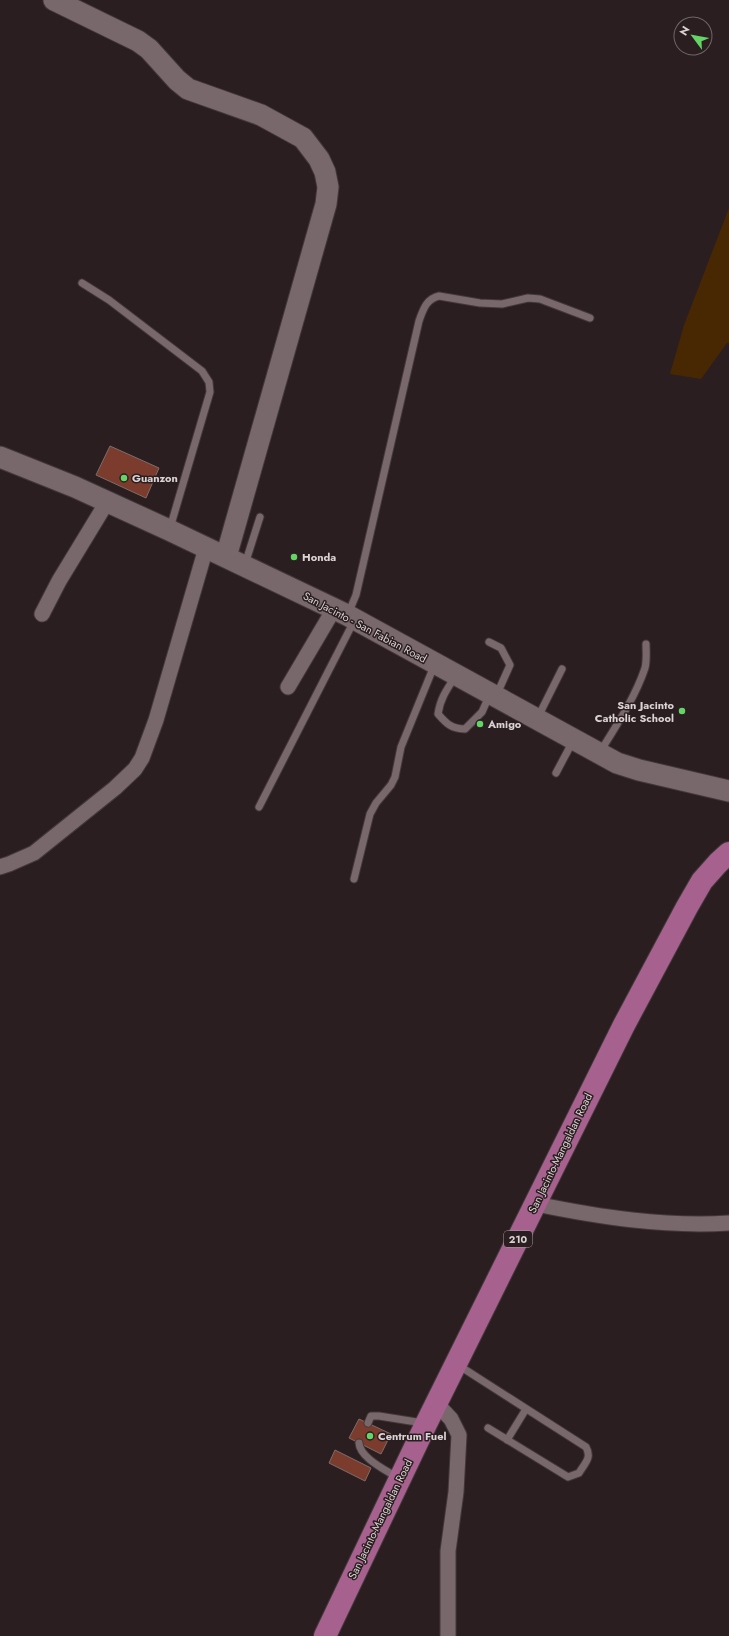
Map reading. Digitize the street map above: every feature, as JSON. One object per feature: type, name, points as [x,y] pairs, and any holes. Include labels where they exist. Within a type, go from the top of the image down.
[{"type":"main road","name":"San Jacinto-Mangaldan Road","points":[[324,1636],[436,1403],[624,1025],[693,906],[702,882],[718,862],[729,853]]},
{"type":"street","points":[[54,0],[138,41],[149,49],[177,80],[188,89],[261,115],[303,138],[319,159],[325,172],[328,187],[326,204],[235,562]]},
{"type":"street","name":"San Jacinto - San Fabian Road","points":[[0,457],[75,487],[169,530],[345,615],[513,705],[617,763],[639,770],[729,791]]},
{"type":"street","points":[[42,614],[59,581],[107,502]]},
{"type":"street","points":[[0,867],[34,853],[47,844],[126,779],[135,769],[142,758],[156,720],[206,548]]},
{"type":"street","points":[[288,687],[345,615]]},
{"type":"street","points":[[536,1204],[589,1214],[650,1222],[710,1224],[729,1223]]},
{"type":"street","points":[[436,1403],[451,1419],[459,1435],[456,1492],[448,1551],[448,1636]]},
{"type":"lane","points":[[82,283],[109,300],[202,371],[209,382],[210,392],[169,530]]},
{"type":"lane","points":[[259,807],[345,615],[356,595],[419,321],[428,302],[439,296],[480,303],[502,304],[528,298],[540,300],[590,318]]},
{"type":"lane","points":[[235,562],[260,517]]},
{"type":"lane","points":[[489,642],[501,648],[510,665],[513,705]]},
{"type":"lane","points":[[599,754],[616,725],[641,676],[645,666],[646,644]]},
{"type":"lane","points":[[354,879],[370,814],[395,777],[401,747],[435,664]]},
{"type":"lane","points":[[456,675],[444,694],[438,709],[438,714],[449,726],[457,729],[465,729],[482,712],[513,705],[562,669]]},
{"type":"lane","points":[[556,772],[574,740]]},
{"type":"lane","points":[[456,1364],[586,1447],[589,1452],[589,1457],[579,1473],[568,1477],[488,1428]]},
{"type":"lane","points":[[507,1440],[526,1409]]},
{"type":"lane","points":[[368,1423],[372,1416],[379,1416],[426,1424]]},
{"type":"lane","points":[[359,1443],[359,1449],[363,1455],[400,1479]]},
{"type":"shaded area","points":[[729,208],[729,343],[727,343],[701,379],[670,374],[684,325]]},
{"type":"building","points":[[110,446],[159,468],[146,498],[96,475]]},
{"type":"building","name":"Centrum Fuel","points":[[359,1419],[391,1434],[381,1454],[349,1438]]},
{"type":"building","points":[[335,1450],[371,1468],[365,1481],[329,1463]]},
{"type":"place","name":"Guanzon","points":[[124,478]]},
{"type":"place","name":"Honda","points":[[294,557]]},
{"type":"place","name":"San Jacinto Catholic School","points":[[682,711]]},
{"type":"place","name":"Amigo","points":[[480,724]]},
{"type":"place","name":"Centrum Fuel","points":[[370,1436]]}]
